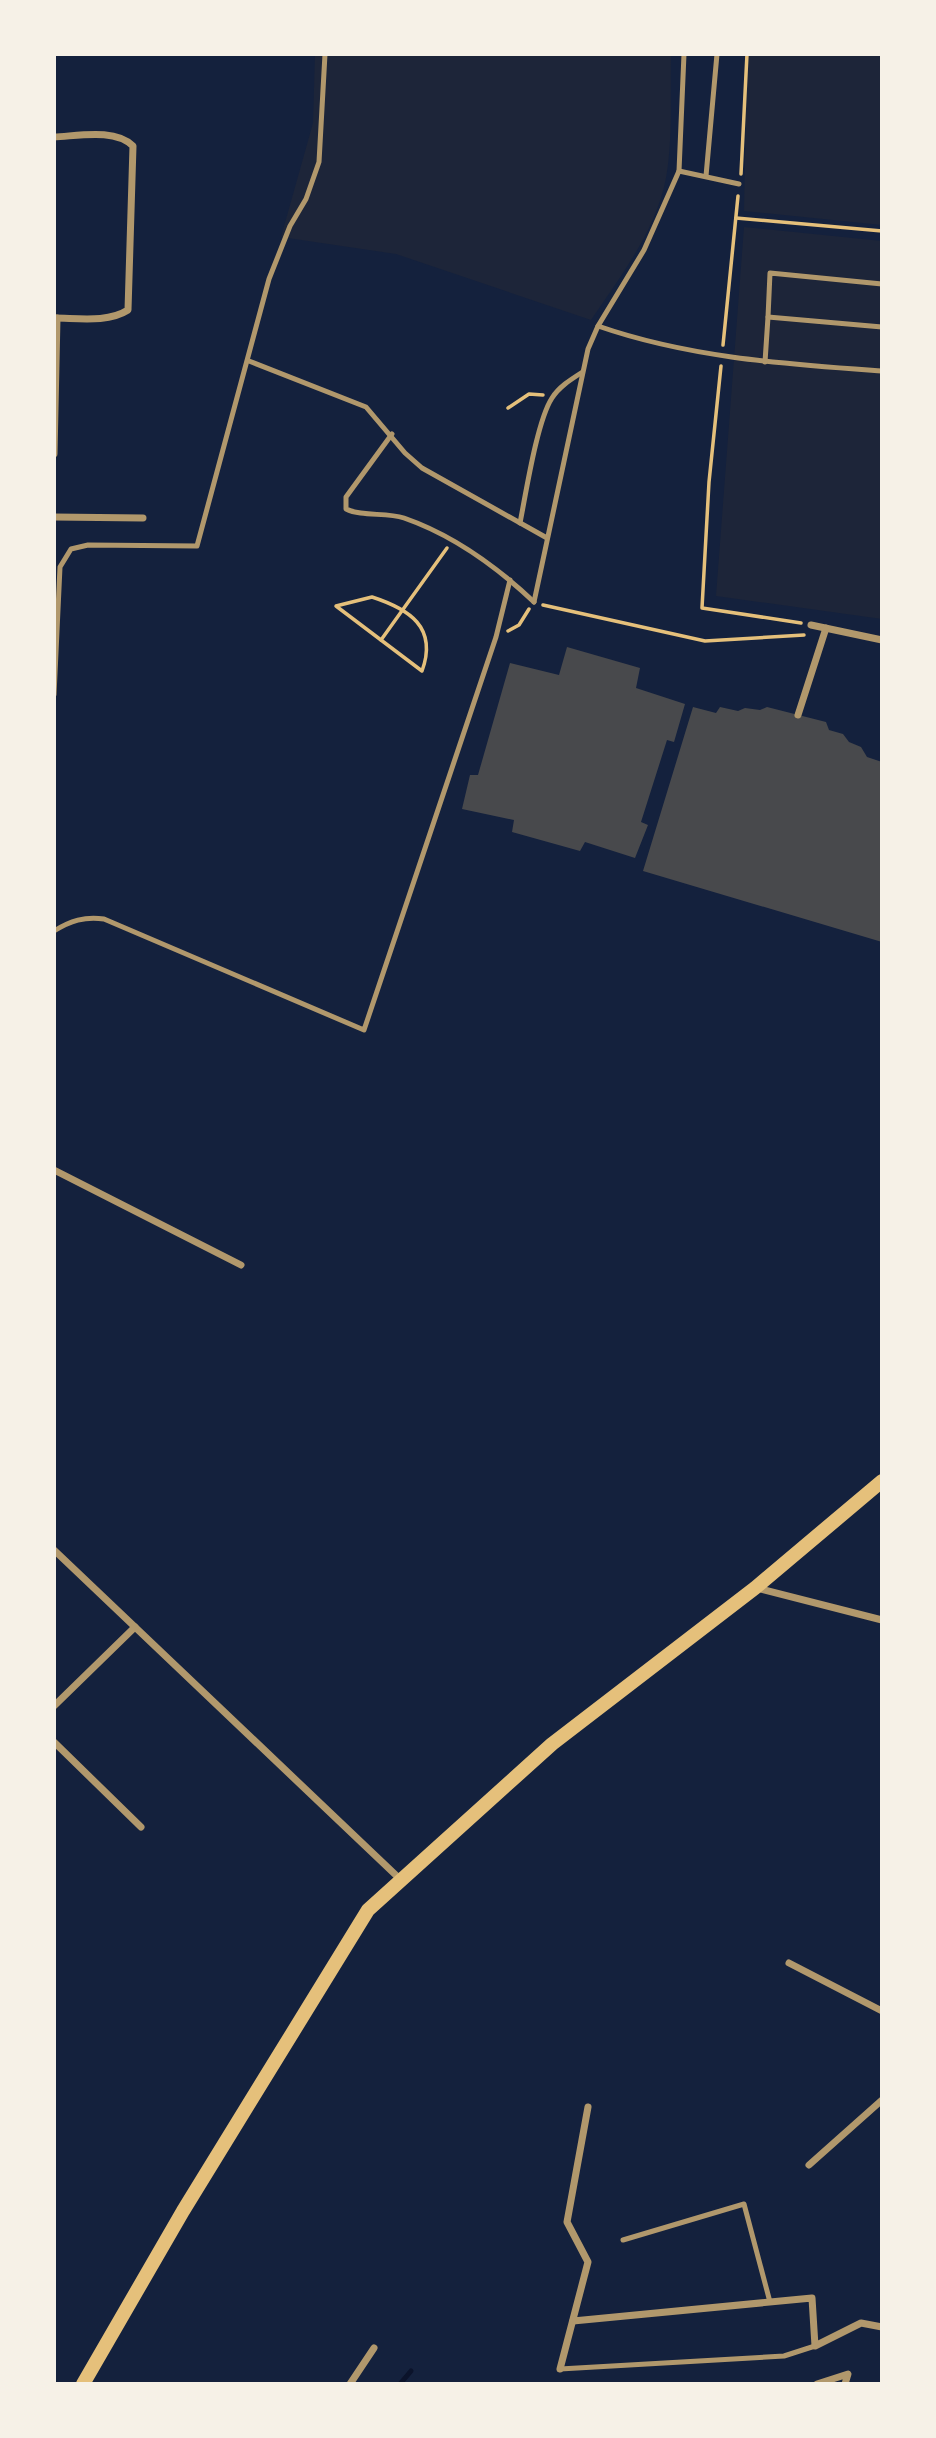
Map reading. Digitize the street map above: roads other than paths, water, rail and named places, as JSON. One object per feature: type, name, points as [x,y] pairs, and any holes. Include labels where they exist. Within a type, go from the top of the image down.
[{"type":"main road","points":[[83,2384],[183,2211],[369,1910],[552,1744],[755,1588],[882,1481]]},
{"type":"street","points":[[54,137],[109,136],[125,138],[133,146],[128,310],[120,315],[100,318],[56,318],[54,453]]},
{"type":"street","points":[[54,517],[143,519]]},
{"type":"street","points":[[811,625],[882,640]]},
{"type":"street","points":[[798,715],[826,628]]},
{"type":"street","points":[[54,1170],[241,1265]]},
{"type":"street","points":[[54,1550],[401,1880]]},
{"type":"street","points":[[755,1588],[882,1620]]},
{"type":"street","points":[[54,1706],[135,1627]]},
{"type":"street","points":[[54,1742],[141,1827]]},
{"type":"street","points":[[789,1963],[881,2009]]},
{"type":"street","points":[[809,2165],[882,2100]]},
{"type":"street","points":[[560,2369],[589,2262],[567,2222],[588,2107]]},
{"type":"street","points":[[573,2322],[812,2298],[815,2346],[861,2323],[882,2327]]},
{"type":"street","points":[[350,2384],[374,2348]]},
{"type":"street","points":[[817,2384],[848,2374],[845,2384]]},
{"type":"lane","points":[[54,695],[60,567],[71,549],[88,545],[197,546],[269,279],[290,226],[306,199],[319,162],[326,54]]},
{"type":"lane","points":[[392,434],[346,497],[346,509],[404,518],[453,540],[510,580],[534,602],[581,373],[598,326],[644,250],[679,171],[684,54]]},
{"type":"lane","points":[[706,176],[717,54]]},
{"type":"lane","points":[[679,171],[739,184]]},
{"type":"lane","points":[[765,362],[770,273],[882,284]]},
{"type":"lane","points":[[768,317],[882,327]]},
{"type":"lane","points":[[598,326],[722,357],[882,371]]},
{"type":"lane","points":[[249,361],[366,407],[392,434],[405,453],[422,468],[547,538]]},
{"type":"lane","points":[[520,523],[529,477],[551,398],[566,382],[581,373]]},
{"type":"lane","points":[[54,931],[79,920],[104,919],[364,1030],[496,637],[510,580]]},
{"type":"lane","points":[[623,2240],[744,2204],[769,2302]]},
{"type":"lane","points":[[560,2369],[784,2356],[815,2346]]},
{"type":"waterway","points":[[400,2384],[411,2371]]}]
